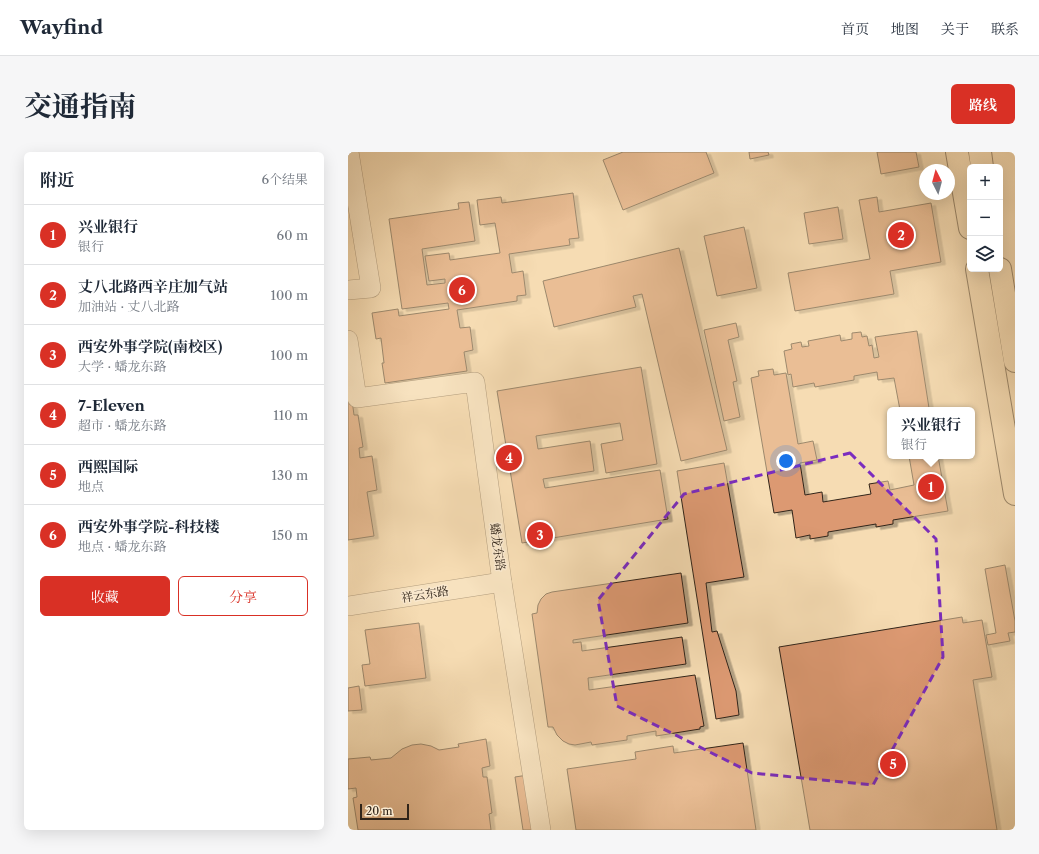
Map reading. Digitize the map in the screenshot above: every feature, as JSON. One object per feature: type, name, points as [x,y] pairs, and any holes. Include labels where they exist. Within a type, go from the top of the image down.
[{"type":"main road","points":[[957,152],[967,210]]},
{"type":"main road","points":[[980,152],[982,164]]},
{"type":"main road","points":[[978,272],[1015,494]]},
{"type":"main road","points":[[1000,272],[1015,361]]},
{"type":"street","points":[[348,290],[371,288],[349,152]]},
{"type":"street","name":"蟠龙东路","points":[[348,346],[357,398],[475,382],[502,582],[541,830]]},
{"type":"street","name":"祥云东路","points":[[348,606],[502,582]]},
{"type":"highlighted area","points":[[850,453],[936,539],[943,657],[873,785],[752,773],[617,706],[598,600],[684,494]]},
{"type":"building","points":[[623,152],[706,152],[714,173],[623,210],[603,160]]},
{"type":"building","points":[[749,152],[768,152],[769,155],[750,159]]},
{"type":"building","points":[[877,152],[916,152],[919,167],[881,174]]},
{"type":"building","points":[[573,193],[579,238],[569,239],[570,245],[509,254],[512,273],[523,271],[526,295],[517,296],[517,301],[457,310],[460,328],[470,327],[473,350],[464,352],[467,371],[385,383],[382,363],[384,363],[381,338],[376,339],[372,313],[398,309],[399,316],[449,309],[448,303],[402,309],[389,219],[459,209],[458,203],[469,202],[475,241],[422,249],[427,285],[445,283],[445,279],[429,281],[425,256],[449,253],[450,260],[500,253],[495,223],[480,225],[477,200],[501,197],[502,203]]},
{"type":"building","points":[[877,197],[879,212],[931,203],[941,262],[890,271],[894,294],[795,311],[788,273],[870,259],[859,200]]},
{"type":"building","points":[[838,207],[843,239],[809,244],[804,213]]},
{"type":"building","points":[[744,227],[757,288],[717,296],[704,236]]},
{"type":"building","points":[[679,248],[727,450],[681,461],[642,294],[633,296],[636,307],[554,327],[543,281]]},
{"type":"building","points":[[736,323],[739,337],[728,340],[737,381],[733,382],[740,417],[724,421],[704,330]]},
{"type":"building","points":[[917,331],[929,407],[899,407],[894,378],[878,380],[877,372],[854,376],[854,380],[815,387],[814,383],[793,387],[791,374],[788,375],[784,351],[792,349],[791,344],[801,342],[802,347],[809,346],[808,341],[840,335],[841,341],[852,339],[852,333],[861,332],[862,337],[867,336],[869,346],[872,345],[874,358],[879,357],[875,337]]},
{"type":"building","points":[[641,367],[657,464],[606,473],[601,444],[623,440],[620,423],[536,436],[538,449],[590,441],[594,471],[543,479],[545,488],[660,470],[668,519],[522,543],[497,391]]},
{"type":"building","points":[[773,369],[774,375],[786,373],[798,444],[813,441],[817,460],[800,463],[805,495],[822,492],[823,502],[871,494],[869,484],[888,481],[890,490],[914,485],[910,459],[939,459],[948,511],[893,520],[893,524],[876,527],[876,524],[828,532],[828,536],[810,539],[810,535],[796,538],[792,510],[774,513],[751,378],[759,376],[758,371]]},
{"type":"building","points":[[352,400],[354,415],[358,415],[363,447],[359,448],[360,458],[372,456],[377,490],[367,492],[374,536],[348,540],[348,401]]},
{"type":"building","points":[[724,463],[744,577],[706,583],[712,632],[717,631],[736,691],[739,715],[716,719],[677,471]]},
{"type":"building","points":[[1005,565],[1015,621],[1015,632],[1008,633],[1010,641],[988,645],[986,635],[996,633],[985,569]]},
{"type":"building","points":[[681,573],[688,623],[573,640],[573,643],[581,642],[582,651],[682,637],[686,664],[588,678],[589,690],[695,675],[704,726],[700,727],[700,729],[656,736],[656,731],[627,736],[627,740],[592,745],[591,742],[575,745],[563,741],[557,735],[553,727],[548,727],[532,614],[537,613],[538,605],[541,599],[546,594],[552,592]]},
{"type":"building","points":[[962,617],[963,623],[982,620],[992,677],[973,680],[997,830],[810,830],[779,647]]},
{"type":"building","points":[[419,623],[426,678],[365,686],[362,665],[370,664],[365,630]]},
{"type":"building","points":[[359,686],[362,710],[348,711],[348,688]]},
{"type":"building","points":[[486,739],[490,766],[482,768],[483,777],[487,777],[492,813],[489,814],[491,830],[358,830],[353,798],[357,797],[356,788],[348,789],[348,759],[370,757],[371,760],[391,758],[402,749],[412,745],[421,744],[431,746],[439,750],[459,747],[458,744]]},
{"type":"building","points":[[743,743],[756,830],[576,830],[567,769],[636,759],[635,752],[673,746],[674,753]]},
{"type":"building","points":[[528,775],[537,830],[523,830],[515,777]]},
{"type":"place","name":"丈八北路西辛庄加气站","points":[[901,235]]},
{"type":"place","name":"西安外事学院-科技楼","points":[[462,290]]},
{"type":"place","name":"7-Eleven","points":[[509,458]]},
{"type":"place","name":"兴业银行","points":[[931,487]]},
{"type":"place","name":"西安外事学院(南校区)","points":[[540,535]]},
{"type":"place","name":"西熙国际","points":[[893,764]]}]
